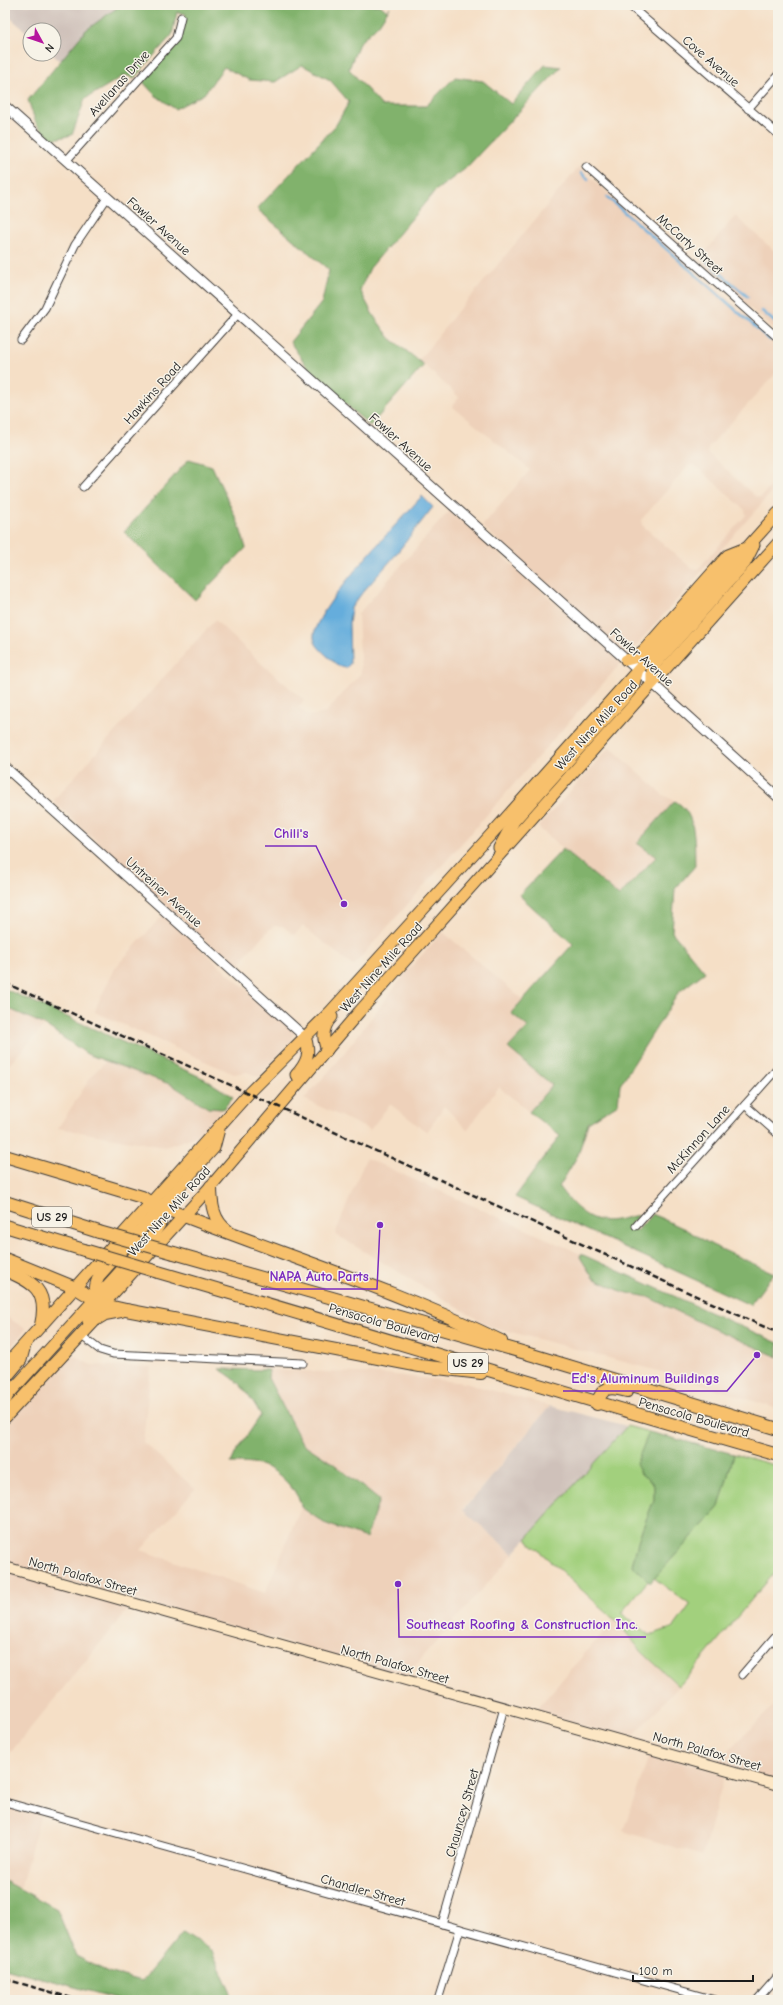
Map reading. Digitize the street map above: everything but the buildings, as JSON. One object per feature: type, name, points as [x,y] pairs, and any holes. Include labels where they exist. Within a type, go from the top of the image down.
[{"type":"highway","points":[[5,1156],[142,1197],[156,1207],[335,1271],[474,1328],[529,1354]]},
{"type":"highway","points":[[210,1186],[211,1204],[220,1226],[234,1236]]},
{"type":"highway","name":"Pensacola Boulevard","points":[[5,1202],[99,1232],[529,1354],[778,1429]]},
{"type":"highway","name":"Pensacola Boulevard","points":[[5,1226],[442,1355],[597,1404],[778,1455]]},
{"type":"highway","points":[[5,1259],[76,1288],[99,1300],[126,1310],[420,1366],[509,1377]]},
{"type":"highway","points":[[5,1270],[28,1279],[38,1290],[42,1299],[43,1317],[41,1325]]},
{"type":"highway","points":[[5,1417],[79,1334],[95,1320],[105,1314],[126,1310]]},
{"type":"highway","points":[[597,1404],[600,1394],[604,1390],[612,1388],[668,1404],[696,1404]]},
{"type":"main road","name":"West Nine Mile Road","points":[[5,1366],[76,1288],[214,1148],[219,1126],[377,960],[496,829],[778,512]]},
{"type":"main road","points":[[652,683],[652,669],[745,563],[759,534]]},
{"type":"main road","name":"West Nine Mile Road","points":[[5,1409],[79,1334],[99,1300],[183,1216],[210,1186],[279,1107],[283,1100],[485,871],[778,543]]},
{"type":"main road","points":[[626,660],[634,658],[644,650],[728,555],[747,547]]},
{"type":"main road","points":[[485,871],[514,822],[633,687],[637,670]]},
{"type":"main road","points":[[327,1050],[323,1040],[325,1026],[374,972],[377,966],[377,960]]},
{"type":"main road","points":[[283,1100],[289,1083],[304,1066],[308,1056],[309,1048],[305,1037]]},
{"type":"main road","points":[[5,1401],[99,1300],[94,1285],[156,1207]]},
{"type":"main road","points":[[5,1379],[21,1360],[25,1343]]},
{"type":"main road","name":"North Palafox Street","points":[[5,1567],[778,1785]]},
{"type":"street","name":"Cove Avenue","points":[[629,5],[778,134]]},
{"type":"street","name":"Avellanas Drive","points":[[66,161],[176,38],[181,17]]},
{"type":"street","points":[[748,109],[778,75]]},
{"type":"street","name":"Fowler Avenue","points":[[5,106],[778,797]]},
{"type":"street","name":"McCarty Street","points":[[586,168],[778,338]]},
{"type":"street","points":[[21,340],[45,308],[74,245],[107,198]]},
{"type":"street","name":"Hawkins Road","points":[[83,487],[238,314]]},
{"type":"street","name":"Untreiner Avenue","points":[[5,767],[305,1037]]},
{"type":"street","name":"McKinnon Lane","points":[[636,1226],[778,1068]]},
{"type":"street","points":[[745,1105],[778,1134]]},
{"type":"street","points":[[79,1334],[100,1350],[113,1354],[303,1363]]},
{"type":"street","points":[[742,1675],[778,1633]]},
{"type":"street","name":"Chauncey Street","points":[[442,1924],[504,1708]]},
{"type":"street","name":"Chandler Street","points":[[5,1802],[715,2000]]},
{"type":"street","points":[[438,2000],[460,1929]]},
{"type":"street","points":[[757,2000],[778,1976]]},
{"type":"shaded area","points":[[5,5],[121,5],[86,30],[62,59],[62,22],[22,22],[22,28],[5,13]]},
{"type":"shaded area","points":[[582,163],[580,168],[778,344],[778,371],[708,448],[708,453],[756,497],[761,497],[778,478],[778,485],[627,656],[482,526],[530,470],[452,406],[459,397],[419,360],[461,307]],"holes":[[[689,465],[695,465],[745,510],[746,515],[698,569],[692,569],[642,525],[641,520]]]},
{"type":"shaded area","points":[[735,216],[778,254],[778,333],[682,247],[698,261]]},
{"type":"shaded area","points":[[450,510],[622,662],[353,966],[303,926],[294,935],[283,926],[273,926],[246,954],[237,970],[53,801],[215,620],[263,665],[304,700],[298,707],[309,716],[322,714],[327,711],[361,673],[358,614]]},
{"type":"shaded area","points":[[610,747],[663,795],[675,801],[637,843],[656,857],[619,896],[538,827]]},
{"type":"shaded area","points":[[163,915],[294,1032],[291,1042],[259,1077],[247,1072],[234,1074],[95,1012],[115,968]]},
{"type":"shaded area","points":[[443,932],[523,1000],[511,1013],[528,1027],[508,1048],[552,1086],[529,1112],[499,1087],[467,1130],[444,1106],[427,1132],[390,1104],[370,1130],[304,1099],[338,1061],[409,969]]},
{"type":"shaded area","points":[[5,1007],[45,1025],[5,1069]]},
{"type":"shaded area","points":[[106,1061],[172,1085],[208,1108],[223,1109],[196,1136],[165,1147],[58,1128],[93,1074]]},
{"type":"shaded area","points":[[366,1158],[581,1254],[580,1257],[593,1278],[623,1292],[648,1297],[705,1325],[778,1357],[778,1409],[673,1375],[489,1326],[335,1234]]},
{"type":"shaded area","points":[[5,1316],[26,1329],[5,1354]]},
{"type":"shaded area","points":[[69,1353],[91,1365],[151,1367],[143,1442],[195,1489],[141,1550],[265,1593],[301,1507],[324,1523],[366,1538],[379,1500],[334,1464],[302,1443],[268,1378],[269,1370],[387,1374],[465,1383],[550,1406],[463,1509],[513,1554],[406,1676],[5,1563],[5,1425]]},
{"type":"shaded area","points":[[550,1406],[627,1426],[513,1554],[463,1510]]},
{"type":"shaded area","points":[[5,1571],[130,1607],[5,1759]]},
{"type":"shaded area","points":[[614,1620],[642,1652],[679,1686],[630,1739],[534,1712]]},
{"type":"shaded area","points":[[778,1701],[778,1781],[717,1763]]},
{"type":"shaded area","points":[[650,1753],[725,1774],[702,1856],[623,1831]]},
{"type":"shaded area","points":[[5,1806],[40,1816],[20,1889],[5,1881]]},
{"type":"green space","points":[[121,5],[272,5],[274,7],[276,5],[380,5],[387,11],[390,7],[379,24],[359,43],[349,69],[382,106],[426,106],[455,77],[483,81],[511,104],[545,65],[561,67],[465,169],[435,191],[370,268],[360,290],[373,315],[390,338],[424,365],[370,426],[313,375],[290,342],[322,302],[329,270],[257,209],[336,125],[349,102],[330,80],[302,65],[275,82],[249,80],[224,67],[204,94],[175,109],[155,95],[143,82],[179,41],[186,14],[177,12],[172,35],[134,78],[125,75],[85,99],[72,135],[50,140],[36,123],[28,100],[59,62],[62,62],[62,59],[86,30]]},
{"type":"green space","points":[[189,459],[212,466],[239,525],[246,548],[195,600],[124,532]]},
{"type":"green space","points":[[675,801],[688,814],[691,821],[694,839],[695,866],[675,889],[672,932],[705,972],[679,992],[620,1085],[618,1104],[588,1123],[578,1155],[559,1187],[576,1207],[593,1218],[609,1221],[639,1215],[630,1225],[637,1231],[652,1214],[685,1229],[712,1245],[774,1273],[750,1305],[515,1197],[560,1136],[529,1112],[552,1085],[508,1048],[528,1027],[511,1013],[573,944],[519,895],[563,849],[619,896],[656,857],[637,843]]},
{"type":"green space","points":[[5,989],[205,1079],[233,1097],[223,1109],[208,1108],[172,1085],[87,1054],[45,1025],[5,1007]]},
{"type":"green space","points":[[581,1254],[778,1343],[778,1357],[705,1325],[648,1297],[623,1292],[593,1278],[580,1257]]},
{"type":"green space","points":[[219,1369],[269,1370],[268,1378],[302,1443],[334,1464],[379,1500],[366,1538],[324,1523],[301,1507],[298,1497],[290,1485],[270,1469],[256,1464],[231,1463],[236,1452],[261,1415],[253,1401],[238,1383]]},
{"type":"green space","points":[[627,1426],[649,1432],[641,1474],[654,1484],[654,1500],[640,1535],[632,1565],[648,1581],[621,1613],[650,1635],[674,1627],[690,1605],[654,1578],[719,1507],[734,1454],[778,1466],[778,1569],[679,1686],[642,1652],[618,1623],[526,1539]]},
{"type":"green space","points":[[649,1432],[734,1454],[719,1507],[650,1583],[632,1565],[640,1535],[654,1500],[654,1484],[641,1474],[636,1464]]},
{"type":"green space","points":[[5,1881],[57,1909],[76,1956],[108,1972],[142,1981],[183,1932],[212,1951],[234,2000],[122,2000],[5,1968]]},
{"type":"water","points":[[422,496],[433,507],[351,608],[349,624],[350,664],[346,668],[340,666],[326,655],[316,644],[314,635],[319,621],[329,604],[360,564]]},
{"type":"waterway","points":[[581,173],[588,179]]},
{"type":"waterway","points":[[607,197],[770,340]]},
{"type":"waterway","points":[[705,260],[748,297]]},
{"type":"waterway","points":[[762,311],[778,325]]},
{"type":"railway","points":[[5,983],[778,1333]]},
{"type":"railway","points":[[5,1979],[79,2000]]},
{"type":"place","name":"Chili's","points":[[344,904]]},
{"type":"place","name":"NAPA Auto Parts","points":[[380,1225]]},
{"type":"place","name":"Ed's Aluminum Buildings","points":[[757,1355]]},
{"type":"place","name":"Southeast Roofing & Construction Inc.","points":[[398,1584]]}]
